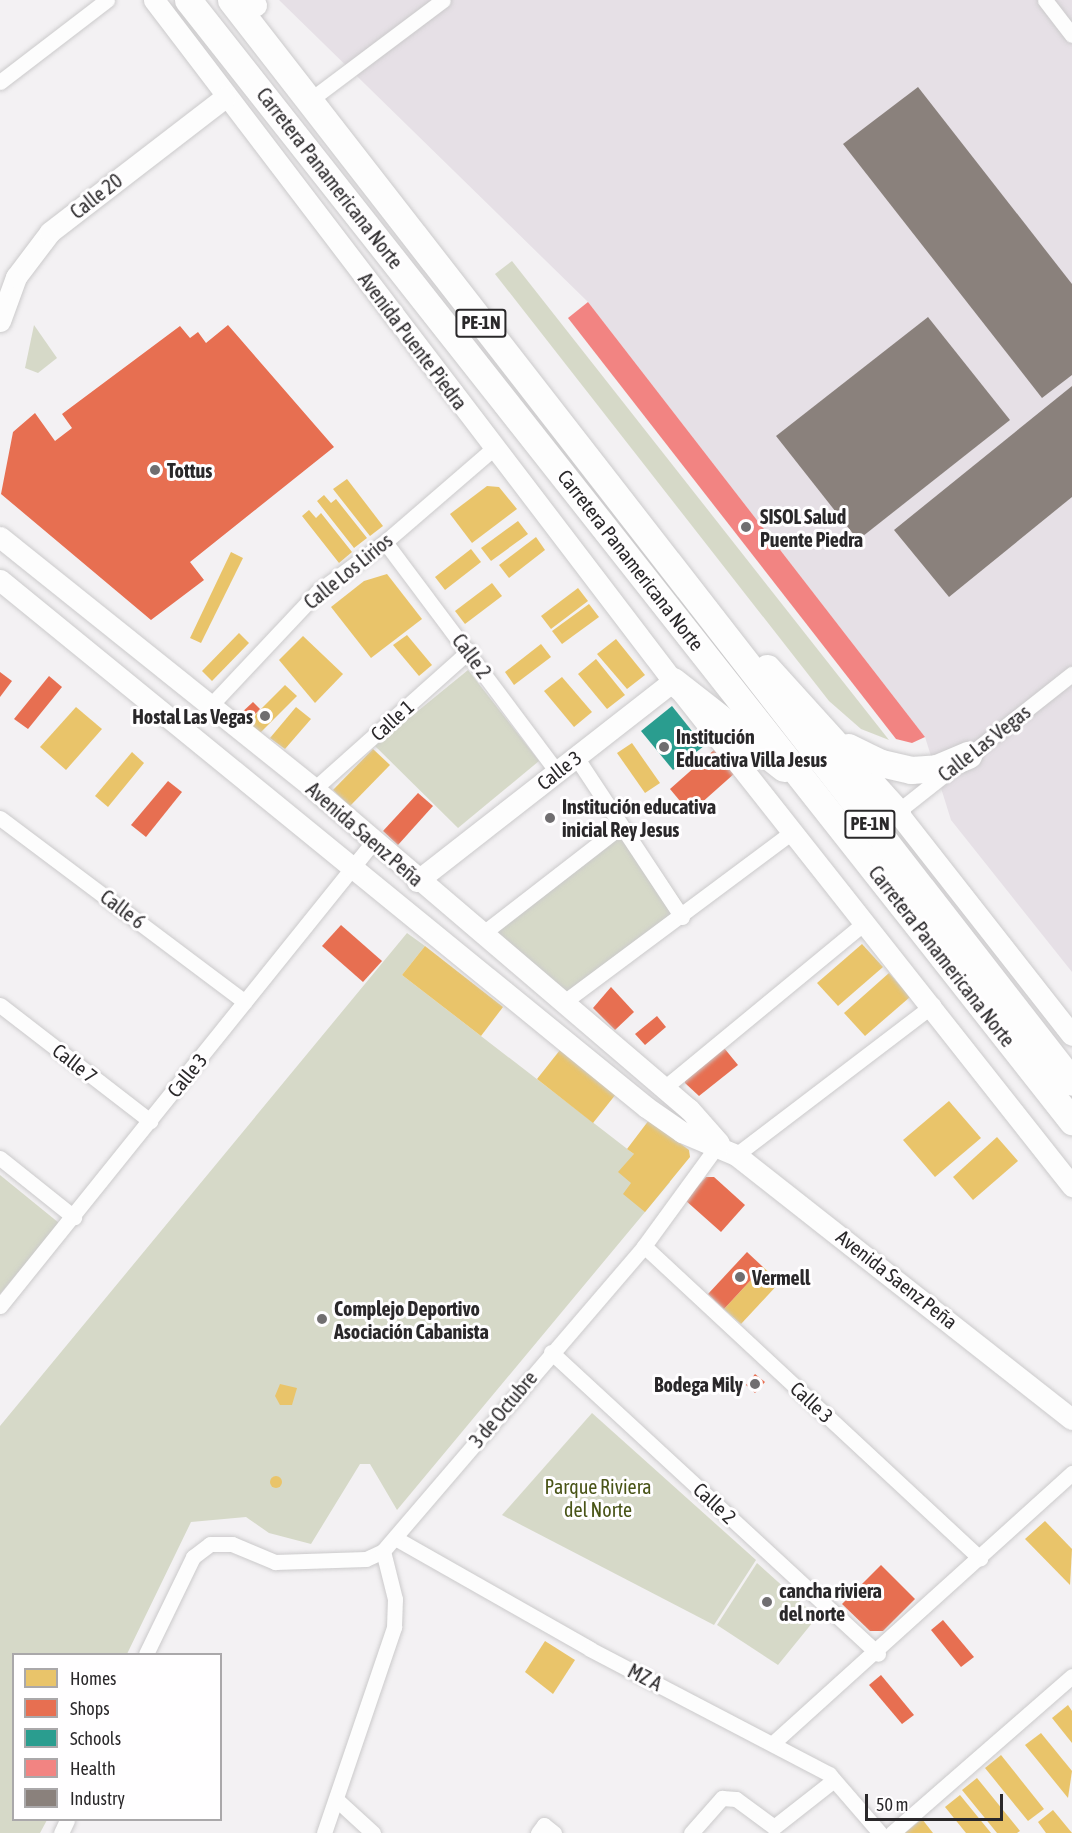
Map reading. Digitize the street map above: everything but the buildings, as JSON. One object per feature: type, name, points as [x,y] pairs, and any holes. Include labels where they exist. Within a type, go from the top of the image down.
[{"type":"highway","name":"Carretera Panamericana Norte","points":[[188,0],[1072,1121]]},
{"type":"highway","name":"Carretera Panamericana Norte","points":[[247,2],[293,79],[668,567],[1072,1082]]},
{"type":"highway","points":[[668,567],[825,730],[897,812]]},
{"type":"highway","points":[[673,681],[754,749],[803,780]]},
{"type":"highway","points":[[825,730],[860,754],[895,768],[937,768],[968,755]]},
{"type":"main road","name":"Avenida Puente Piedra","points":[[154,0],[225,97],[673,681],[864,923],[933,1005],[1072,1186]]},
{"type":"main road","name":"Calle 20","points":[[0,321],[16,277],[50,232],[225,97]]},
{"type":"main road","name":"Avenida Saenz Peña","points":[[0,537],[212,704],[314,789],[417,881],[664,1088],[727,1149],[1072,1419]]},
{"type":"main road","name":"Avenida Saenz Peña","points":[[0,580],[129,682],[351,869],[646,1107],[682,1132],[727,1149]]},
{"type":"main road","points":[[129,682],[152,657]]},
{"type":"main road","name":"Calle 3","points":[[417,881],[673,681]]},
{"type":"main road","points":[[897,812],[1072,1035]]},
{"type":"street","points":[[0,82],[107,0]]},
{"type":"street","points":[[310,100],[443,0]]},
{"type":"street","points":[[1045,0],[1072,35]]},
{"type":"street","name":"Calle Los Lirios","points":[[212,704],[317,592],[385,542],[494,448]]},
{"type":"street","name":"Calle 2","points":[[385,542],[469,651],[557,772]]},
{"type":"street","name":"Calle 1","points":[[314,789],[469,651]]},
{"type":"street","name":"Calle Las Vegas","points":[[897,812],[1072,674]]},
{"type":"street","points":[[576,757],[682,917]]},
{"type":"street","name":"Calle 6","points":[[0,818],[246,1002]]},
{"type":"street","points":[[482,934],[621,826]]},
{"type":"street","points":[[564,1002],[682,917],[792,832]]},
{"type":"street","name":"Calle 3","points":[[0,1306],[74,1217],[373,842]]},
{"type":"street","points":[[664,1088],[864,923]]},
{"type":"street","name":"Calle 7","points":[[0,1005],[150,1121]]},
{"type":"street","name":"3 de Octubre","points":[[383,1551],[727,1149],[933,1005]]},
{"type":"street","points":[[0,1158],[74,1217]]},
{"type":"street","name":"Calle 3","points":[[644,1246],[980,1558]]},
{"type":"street","name":"Calle 2","points":[[551,1352],[878,1654]]},
{"type":"street","points":[[773,1743],[878,1654],[1072,1473]]},
{"type":"street","name":"MZ A","points":[[395,1538],[590,1649],[773,1743],[834,1780],[880,1833]]},
{"type":"street","points":[[146,1653],[193,1557],[210,1544],[232,1544],[275,1562],[366,1559],[383,1551],[395,1599],[394,1627],[324,1833]]},
{"type":"street","points":[[892,1833],[1072,1676]]},
{"type":"street","points":[[691,1833],[722,1798],[736,1798],[774,1827],[834,1780]]},
{"type":"street","points":[[337,1800],[373,1833]]},
{"type":"street","points":[[538,1833],[544,1825],[554,1833]]},
{"type":"shaded area","points":[[279,0],[1072,0],[1072,972],[951,820],[925,737],[588,302]]},
{"type":"green space","points":[[512,261],[889,740],[861,729],[829,701],[495,274]]},
{"type":"green space","points":[[34,325],[57,358],[38,373],[25,368]]},
{"type":"green space","points":[[468,670],[539,761],[458,828],[375,746]]},
{"type":"green space","points":[[625,820],[686,908],[556,1009],[475,940]]},
{"type":"green space","name":"Complejo Deportivo Asociación Cabanista","points":[[407,933],[425,946],[402,975],[670,1182],[397,1510],[370,1464],[360,1464],[311,1544],[269,1533],[246,1517],[191,1522],[127,1653],[12,1653],[12,1821],[46,1821],[40,1833],[0,1833],[0,1426]]},
{"type":"green space","points":[[0,1175],[59,1223],[0,1294]]},
{"type":"green space","name":"Parque Riviera del Norte","points":[[592,1413],[756,1560],[714,1625],[502,1515]]},
{"type":"green space","name":"cancha riviera del norte","points":[[757,1563],[817,1617],[778,1665],[717,1625]]},
{"type":"place","name":"Tottus","points":[[155,470]]},
{"type":"place","name":"SISOL Salud Puente Piedra","points":[[746,527]]},
{"type":"place","name":"Hostal Las Vegas","points":[[265,716]]},
{"type":"place","name":"Institución Educativa Villa Jesus","points":[[664,747]]},
{"type":"place","name":"Institución educativa inicial Rey Jesus","points":[[550,818]]},
{"type":"place","name":"Vermell","points":[[740,1277]]},
{"type":"place","name":"Complejo Deportivo Asociación Cabanista","points":[[322,1319]]},
{"type":"place","name":"Bodega Mily","points":[[755,1384]]},
{"type":"place","name":"cancha riviera del norte","points":[[767,1602]]}]
